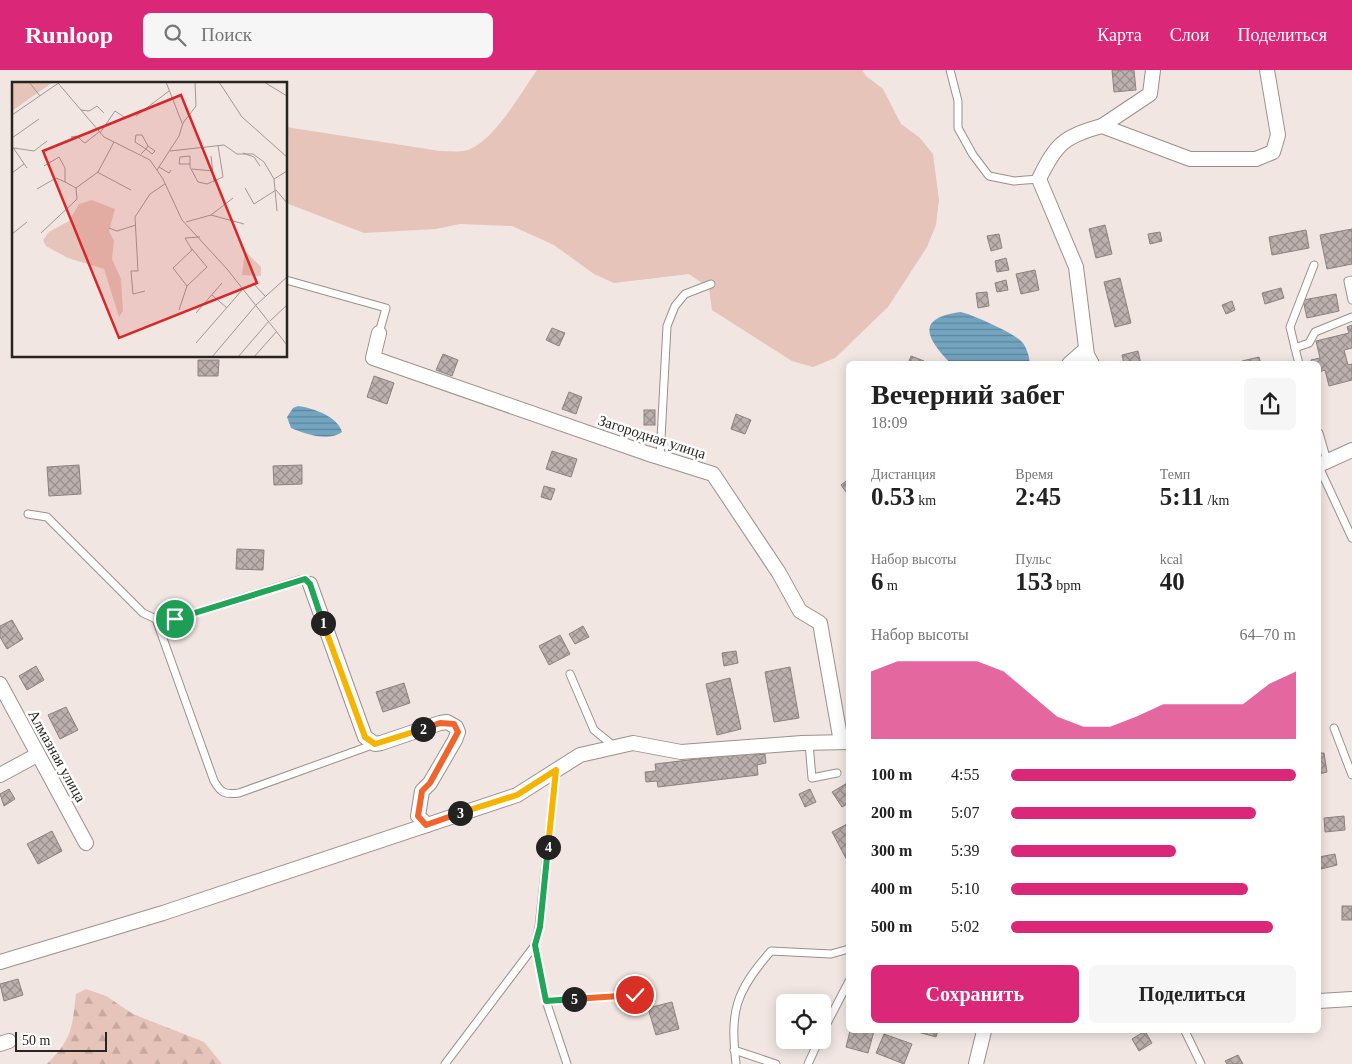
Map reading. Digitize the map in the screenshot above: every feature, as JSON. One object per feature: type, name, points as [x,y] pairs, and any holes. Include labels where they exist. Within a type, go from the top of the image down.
[{"type":"street","points":[[1091,361],[1086,349],[1076,267],[1039,179],[1050,157],[1064,140],[1102,126],[1150,94],[1153,70]]},
{"type":"street","points":[[1102,126],[1190,159],[1256,159],[1273,152],[1278,135],[1267,70]]},
{"type":"street","name":"Загородная улица","points":[[380,333],[373,358],[713,474],[779,573],[800,611],[820,623],[845,742]]},
{"type":"street","points":[[1072,361],[1086,349]]},
{"type":"street","points":[[1321,465],[1352,450]]},
{"type":"street","points":[[310,584],[365,737],[375,744],[440,723],[447,722],[456,727],[458,732],[455,740],[430,783],[422,791],[418,816],[426,825]]},
{"type":"street","name":"Алмазная улица","points":[[0,684],[86,843]]},
{"type":"street","points":[[0,962],[163,913],[517,795],[580,755],[633,743],[681,752],[808,742],[845,742]]},
{"type":"street","points":[[0,775],[37,755]]},
{"type":"street","points":[[1321,1001],[1352,1000]]},
{"type":"street","points":[[976,1064],[984,1033]]},
{"type":"lane","points":[[950,70],[958,101],[958,128],[973,155],[989,176],[1014,181],[1039,179]]},
{"type":"lane","points":[[1298,361],[1290,327],[1314,265]]},
{"type":"lane","points":[[1352,280],[1348,281],[1352,300]]},
{"type":"lane","points":[[288,281],[386,308],[380,333]]},
{"type":"lane","points":[[660,457],[667,326],[684,294],[711,284]]},
{"type":"lane","points":[[1295,348],[1310,344],[1316,332],[1352,317]]},
{"type":"lane","points":[[1321,465],[1352,538]]},
{"type":"lane","points":[[28,514],[47,517],[143,613],[156,619],[175,619],[299,580],[305,579],[310,584]]},
{"type":"lane","points":[[156,619],[214,781],[220,791],[227,794],[239,793],[375,744]]},
{"type":"lane","points":[[570,674],[594,730],[615,747]]},
{"type":"lane","points":[[1334,728],[1352,775]]},
{"type":"lane","points":[[808,742],[812,778],[837,773]]},
{"type":"lane","points":[[445,1064],[535,945],[540,927],[556,770]]},
{"type":"lane","points":[[535,945],[546,1001],[567,1064]]},
{"type":"lane","points":[[736,1064],[732,1029],[737,1001],[754,971],[771,952],[831,954],[846,950]]},
{"type":"lane","points":[[831,1016],[846,987]]},
{"type":"lane","points":[[546,1001],[635,995]]},
{"type":"lane","points":[[1186,1033],[1201,1064]]},
{"type":"lane","points":[[808,1064],[815,1049]]},
{"type":"lane","points":[[734,1050],[776,1064]]},
{"type":"green space","points":[[537,70],[862,70],[866,76],[883,89],[901,124],[919,137],[933,154],[939,200],[936,225],[927,247],[888,307],[835,358],[813,367],[792,361],[712,310],[709,288],[689,274],[614,283],[594,274],[554,245],[512,226],[460,224],[436,229],[364,233],[288,204],[288,127],[440,151],[464,151],[475,147],[485,139],[514,104]]},
{"type":"green space","points":[[86,989],[106,996],[133,1014],[204,1042],[222,1064],[47,1064],[62,1047],[69,1033],[72,1025],[76,994]]},
{"type":"water","points":[[961,312],[1011,334],[1022,342],[1029,361],[948,361],[931,338],[929,330],[931,324],[946,315]]},
{"type":"water","points":[[298,406],[330,417],[342,432],[323,437],[310,435],[291,428],[287,417],[293,408]]},
{"type":"building","points":[[1112,70],[1134,70],[1136,90],[1114,92]]},
{"type":"building","points":[[1105,225],[1112,254],[1096,258],[1089,229]]},
{"type":"building","points":[[1352,229],[1352,264],[1327,269],[1320,235]]},
{"type":"building","points":[[1306,230],[1309,248],[1272,255],[1269,237]]},
{"type":"building","points":[[1160,232],[1162,241],[1150,244],[1148,234]]},
{"type":"building","points":[[999,234],[1002,248],[991,251],[987,236]]},
{"type":"building","points":[[1006,258],[1009,270],[997,272],[995,261]]},
{"type":"building","points":[[1035,270],[1039,290],[1021,294],[1016,274]]},
{"type":"building","points":[[1120,278],[1131,323],[1115,327],[1104,282]]},
{"type":"building","points":[[1006,280],[1008,290],[997,292],[995,283]]},
{"type":"building","points":[[1281,288],[1284,298],[1265,304],[1262,293]]},
{"type":"building","points":[[987,292],[989,306],[978,308],[976,293]]},
{"type":"building","points":[[1336,294],[1339,311],[1307,318],[1303,300]]},
{"type":"building","points":[[1232,301],[1235,310],[1226,314],[1222,305]]},
{"type":"building","points":[[1352,325],[1352,348],[1344,350],[1348,365],[1352,364],[1352,380],[1329,386],[1325,370],[1321,371],[1321,361],[1311,361],[1320,358],[1316,341],[1349,333],[1347,327]]},
{"type":"building","points":[[552,328],[565,333],[559,346],[546,340]]},
{"type":"building","points":[[1138,351],[1140,361],[1123,361],[1122,355]]},
{"type":"building","points":[[443,354],[458,360],[452,376],[436,370]]},
{"type":"building","points":[[911,356],[924,361],[909,361]]},
{"type":"building","points":[[1259,357],[1260,361],[1242,361]]},
{"type":"building","points":[[198,360],[219,360],[218,376],[198,376]]},
{"type":"building","points":[[374,376],[394,383],[387,404],[367,397]]},
{"type":"building","points":[[569,392],[582,397],[576,414],[562,409]]},
{"type":"building","points":[[644,410],[655,410],[655,425],[644,425]]},
{"type":"building","points":[[736,414],[751,420],[745,434],[731,429]]},
{"type":"building","points":[[552,451],[577,459],[571,477],[546,469]]},
{"type":"building","points":[[79,465],[81,494],[49,496],[47,467]]},
{"type":"building","points":[[302,465],[302,484],[274,485],[273,466]]},
{"type":"building","points":[[846,481],[846,492],[841,485]]},
{"type":"building","points":[[544,486],[555,489],[551,500],[541,497]]},
{"type":"building","points":[[237,549],[264,550],[263,570],[236,569]]},
{"type":"building","points":[[12,620],[23,639],[7,649],[0,637],[0,626]]},
{"type":"building","points":[[583,626],[589,637],[575,644],[569,634]]},
{"type":"building","points":[[560,635],[570,654],[549,665],[539,646]]},
{"type":"building","points":[[736,651],[738,663],[724,666],[722,653]]},
{"type":"building","points":[[36,666],[44,680],[27,690],[19,676]]},
{"type":"building","points":[[790,667],[799,718],[774,722],[765,672]]},
{"type":"building","points":[[730,678],[741,729],[717,735],[706,684]]},
{"type":"building","points":[[404,683],[410,703],[383,712],[376,692]]},
{"type":"building","points":[[66,707],[78,730],[60,739],[48,715]]},
{"type":"building","points":[[756,752],[756,755],[765,754],[766,763],[757,765],[758,775],[658,787],[657,781],[646,782],[645,772],[656,771],[655,764]]},
{"type":"building","points":[[1321,753],[1324,753],[1327,772],[1321,774]]},
{"type":"building","points":[[846,784],[846,805],[842,807],[832,792]]},
{"type":"building","points":[[9,789],[15,799],[4,806],[0,794]]},
{"type":"building","points":[[810,789],[816,802],[805,807],[799,794]]},
{"type":"building","points":[[1344,816],[1345,830],[1325,832],[1324,818]]},
{"type":"building","points":[[846,825],[846,858],[832,832]]},
{"type":"building","points":[[52,831],[62,851],[38,864],[27,844]]},
{"type":"building","points":[[1335,854],[1337,865],[1321,869],[1321,857]]},
{"type":"building","points":[[1342,906],[1352,906],[1352,920],[1342,920]]},
{"type":"building","points":[[18,979],[23,995],[4,1001],[0,984]]},
{"type":"building","points":[[672,1002],[679,1029],[656,1035],[648,1008]]},
{"type":"building","points":[[850,1033],[873,1033],[868,1053],[846,1047]]},
{"type":"building","points":[[921,1033],[937,1033],[936,1037]]},
{"type":"building","points":[[1142,1033],[1146,1033],[1152,1043],[1139,1051],[1132,1039]]},
{"type":"building","points":[[884,1034],[912,1044],[904,1064],[876,1053]]},
{"type":"building","points":[[1238,1055],[1243,1064],[1227,1064],[1225,1061]]},
{"type":"route","points":[[175,619],[305,579],[310,584],[365,737],[369,741],[375,744],[381,743],[440,723],[447,722],[454,724],[456,727],[458,732],[455,740],[430,783],[422,791],[418,806],[418,816],[426,825],[517,795],[556,770],[540,927],[535,945],[546,1001],[635,995]]}]
